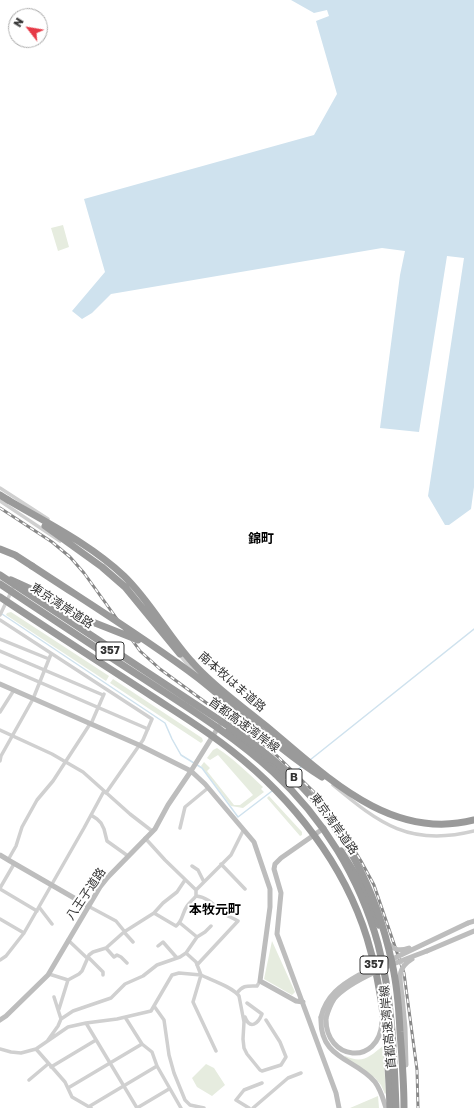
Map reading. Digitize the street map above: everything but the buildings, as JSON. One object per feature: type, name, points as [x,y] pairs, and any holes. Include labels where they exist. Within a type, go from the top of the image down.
[{"type":"highway","name":"南本牧はま道路","points":[[0,495],[85,546],[114,567],[132,584],[148,603],[193,664],[213,683],[330,778],[355,796],[379,810],[399,818],[429,824],[452,824],[474,821]]},
{"type":"highway","name":"南本牧はま道路","points":[[8,500],[109,573],[133,595],[170,643],[194,668],[306,761],[354,797],[385,815],[413,824],[444,826],[474,821]]},
{"type":"highway","points":[[0,550],[15,555],[153,646],[199,680],[300,762],[354,797]]},
{"type":"highway","points":[[1,577],[33,590],[83,617],[152,647],[252,714]]},
{"type":"highway","name":"東京湾岸道路","points":[[1,577],[13,588],[221,724],[273,766],[303,800],[343,854],[359,880],[373,911],[390,962],[397,991],[406,1071],[406,1108]]},
{"type":"highway","name":"首都高速湾岸線","points":[[1,577],[242,734],[294,778],[323,810],[345,842],[361,870],[387,940],[396,991],[406,1108]]},
{"type":"highway","name":"首都高速湾岸線","points":[[0,584],[189,708],[236,742],[266,766],[287,786],[315,817],[337,849],[352,876],[364,903],[378,944],[391,1018],[396,1108]]},
{"type":"highway","name":"東京湾岸道路","points":[[3,599],[213,736],[248,764],[293,808],[314,836],[341,879],[359,916],[373,959],[386,1036],[390,1108]]},
{"type":"street","points":[[0,488],[111,561],[132,581],[180,656],[187,664],[370,815],[396,829],[423,836],[453,836],[474,831]]},
{"type":"street","points":[[0,501],[137,591]]},
{"type":"street","points":[[0,615],[3,599],[13,588]]},
{"type":"street","points":[[0,620],[50,654],[152,718],[143,740],[126,766],[105,792],[24,933],[6,956],[0,960]]},
{"type":"street","points":[[0,638],[49,658]]},
{"type":"street","points":[[0,652],[103,695]]},
{"type":"street","points":[[0,758],[33,699],[50,654]]},
{"type":"street","points":[[0,665],[148,729]]},
{"type":"street","points":[[0,684],[139,745],[191,771],[208,788],[251,839],[256,846],[270,889],[270,907],[260,981],[257,986],[242,987],[237,993]]},
{"type":"street","points":[[8,860],[16,846],[22,827],[37,800],[66,763],[91,724],[106,689]]},
{"type":"street","points":[[0,712],[14,690]]},
{"type":"street","name":"八王子道路","points":[[0,1020],[49,974],[104,881],[152,831],[221,724]]},
{"type":"street","points":[[0,730],[52,754],[83,772],[152,831]]},
{"type":"street","points":[[180,828],[185,807],[208,788]]},
{"type":"street","points":[[91,815],[101,824],[108,840],[128,856]]},
{"type":"street","points":[[324,828],[274,864],[281,893],[277,934],[336,1093],[339,1108]]},
{"type":"street","points":[[154,914],[176,926],[180,923],[187,906],[196,896],[196,890],[231,855],[243,831]]},
{"type":"street","points":[[146,838],[165,860],[196,890]]},
{"type":"street","points":[[0,854],[14,864],[116,922],[133,942]]},
{"type":"street","points":[[14,864],[0,888],[38,909],[52,924]]},
{"type":"street","points":[[222,864],[245,889]]},
{"type":"street","points":[[192,866],[198,870],[204,882]]},
{"type":"street","points":[[58,1009],[68,980],[82,971],[88,957],[93,952],[106,948],[124,932],[154,914],[163,903],[177,892],[185,880]]},
{"type":"street","points":[[359,880],[377,912],[387,942],[391,947],[401,950],[425,943]]},
{"type":"street","points":[[196,896],[201,896],[214,904],[224,914],[238,920],[197,965]]},
{"type":"street","points":[[0,918],[24,933]]},
{"type":"street","points":[[386,1108],[381,1093],[372,1078],[340,1057],[326,1041],[322,1029],[324,1006],[337,989],[359,975],[474,921]]},
{"type":"street","points":[[180,923],[197,937]]},
{"type":"street","points":[[48,1040],[61,1019],[73,1011],[111,998],[125,984],[143,976],[157,965],[186,953],[197,937],[211,926]]},
{"type":"street","points":[[380,995],[382,1022],[380,1033],[372,1046],[363,1052],[348,1053],[334,1044],[324,1018],[332,1003],[346,988],[400,962],[473,931]]},
{"type":"street","points":[[158,946],[167,939]]},
{"type":"street","points":[[68,940],[88,957],[103,972],[103,974]]},
{"type":"street","points":[[163,942],[177,958]]},
{"type":"street","points":[[106,948],[114,957],[117,955],[127,963]]},
{"type":"street","points":[[406,1071],[405,1028],[400,974],[402,967],[427,951]]},
{"type":"street","points":[[186,953],[197,965],[201,975],[193,1002],[216,1052]]},
{"type":"street","points":[[0,1049],[18,1053],[36,1049],[68,1027],[151,1011],[172,975],[179,973],[201,975],[237,993],[246,1020],[253,1025],[258,1021],[262,1014],[247,1003]]},
{"type":"street","points":[[49,974],[68,980]]},
{"type":"street","points":[[260,981],[296,1002],[303,1002]]},
{"type":"street","points":[[54,997],[61,1019]]},
{"type":"street","points":[[251,1005],[253,1000]]},
{"type":"street","points":[[154,1006],[164,1020],[169,1055],[174,1073],[185,1100],[190,1104],[204,1108]]},
{"type":"street","points":[[241,1006],[244,1022],[244,1048],[246,1054],[262,1071],[281,1065],[286,1057],[280,1042],[266,1020]]},
{"type":"street","points":[[125,1017],[142,1044],[152,1052],[157,1066],[181,1108]]},
{"type":"street","points":[[86,1023],[137,1108],[169,1089]]},
{"type":"street","points":[[30,1080],[50,1065],[96,1040]]},
{"type":"street","points":[[68,1088],[142,1044]]},
{"type":"street","points":[[36,1049],[65,1082],[72,1096],[91,1107],[157,1066]]},
{"type":"street","points":[[253,1108],[288,1078],[301,1073]]},
{"type":"street","points":[[249,1108],[236,1100],[244,1090],[262,1083]]},
{"type":"street","points":[[81,1108],[84,1103]]},
{"type":"shaded area","points":[[63,225],[69,247],[58,251],[51,228]]},
{"type":"shaded area","points":[[11,612],[109,676],[106,681],[6,615],[7,613]]},
{"type":"shaded area","points":[[113,679],[202,738],[203,741],[201,743],[110,683]]},
{"type":"shaded area","points":[[217,748],[235,761],[263,787],[261,789],[264,792],[243,808],[231,806],[201,766],[204,762],[210,768],[207,771],[234,805],[240,805],[253,795],[218,755],[210,760],[207,758],[213,750]]},
{"type":"shaded area","points":[[269,796],[302,832],[302,835],[300,836],[267,798]]},
{"type":"shaded area","points":[[272,941],[295,992],[292,995],[264,979]]},
{"type":"shaded area","points":[[383,1046],[385,1094],[381,1085],[375,1078],[345,1057],[357,1059],[366,1058]]},
{"type":"shaded area","points":[[206,1064],[214,1068],[225,1085],[212,1096],[197,1087],[192,1078]]},
{"type":"shaded area","points":[[378,1096],[379,1108],[350,1108]]},
{"type":"water","points":[[291,0],[474,0],[474,487],[471,509],[449,525],[445,525],[428,496],[464,258],[447,256],[419,432],[380,428],[400,275],[405,251],[382,248],[111,294],[92,313],[82,319],[72,311],[105,272],[84,199],[314,135],[337,94],[316,21],[329,16],[327,10],[314,13]]},
{"type":"waterway","points":[[2,614],[165,723],[181,755],[202,768],[238,817],[272,791]]},
{"type":"waterway","points":[[310,760],[474,629]]},
{"type":"waterway","points":[[292,775],[301,767]]},
{"type":"railway","points":[[0,508],[52,542],[70,557],[84,573],[140,651],[160,669],[271,750],[313,791],[332,814],[374,885],[404,973],[417,1070],[418,1108]]},
{"type":"district","name":"錦町","points":[[261,539]]},
{"type":"district","name":"本牧元町","points":[[215,910]]}]
